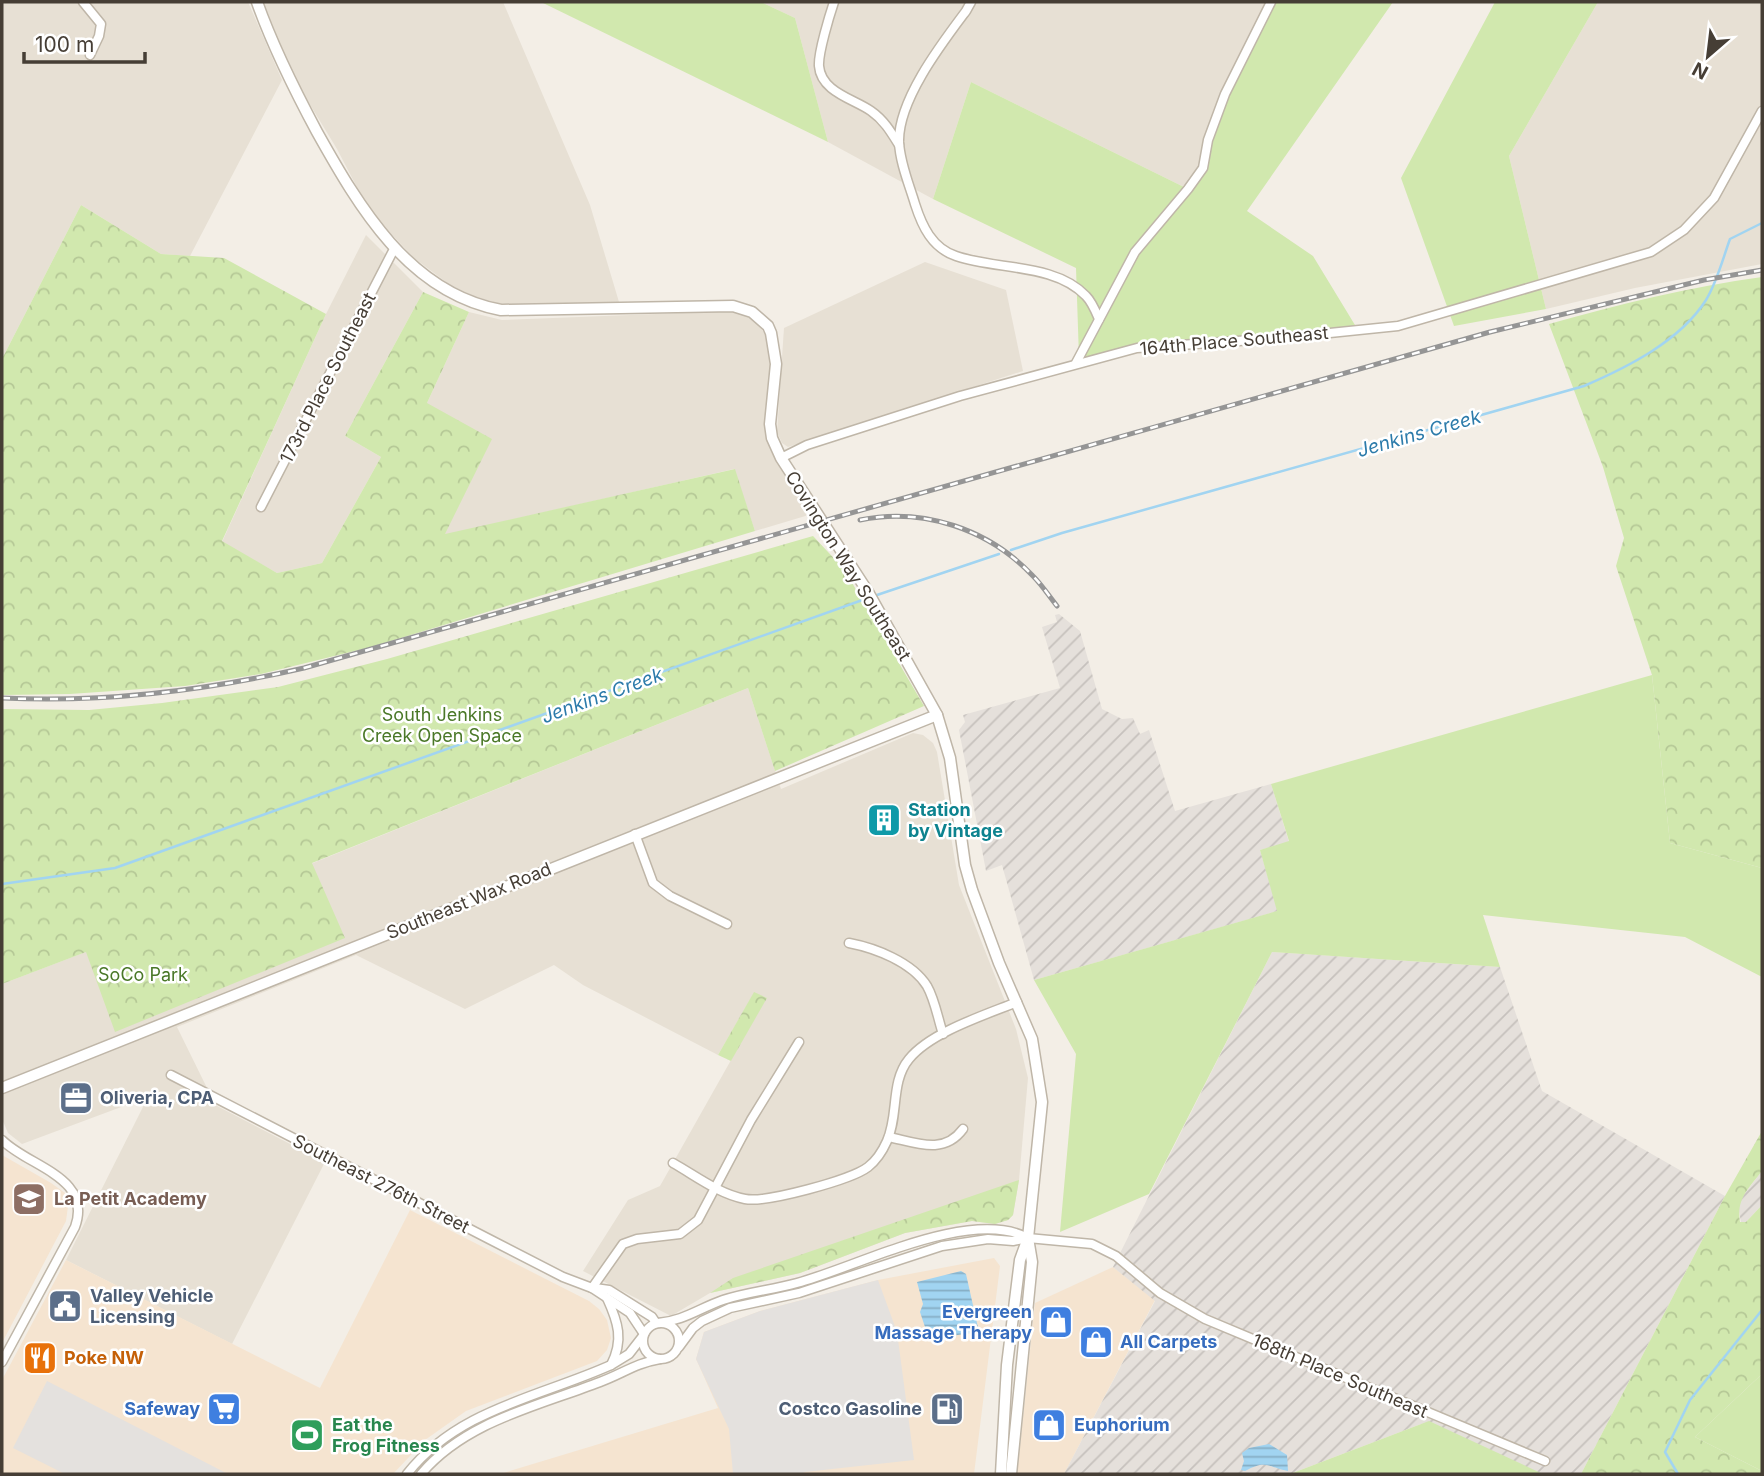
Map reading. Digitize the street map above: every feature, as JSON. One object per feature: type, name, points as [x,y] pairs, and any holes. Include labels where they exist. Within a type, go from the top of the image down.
[{"type":"street","points":[[83,2],[101,24],[99,36],[90,55]]},
{"type":"street","points":[[257,2],[296,92],[348,188],[368,219],[394,249]]},
{"type":"street","points":[[834,2],[819,66],[833,90],[871,111],[887,126],[899,145],[921,224],[930,239],[955,256],[1064,278],[1088,297],[1099,319]]},
{"type":"street","points":[[899,145],[903,117],[925,67],[971,2]]},
{"type":"street","points":[[1076,363],[1135,252],[1203,168],[1211,128],[1271,2]]},
{"type":"street","name":"164th Place Southeast","points":[[781,458],[807,444],[960,396],[1137,348],[1398,326],[1651,252],[1684,230],[1714,198],[1762,111]]},
{"type":"street","name":"Covington Way Southeast","points":[[394,249],[455,295],[481,306],[501,310],[723,305],[744,308],[761,318],[771,333],[776,364],[769,424],[772,438],[781,458],[880,611],[937,715],[950,758],[965,865],[972,890],[994,951],[1032,1039],[1042,1102],[1028,1238],[1020,1260],[1007,1365],[1001,1474]]},
{"type":"street","name":"173rd Place Southeast","points":[[261,507],[394,249]]},
{"type":"street","name":"Southeast Wax Road","points":[[2,1088],[937,715]]},
{"type":"street","points":[[635,834],[653,883],[670,896],[727,924]]},
{"type":"street","points":[[849,943],[878,951],[912,971],[926,985],[943,1034]]},
{"type":"street","points":[[673,1163],[715,1187],[749,1200],[783,1196],[840,1180],[867,1168],[889,1137],[898,1077],[904,1065],[922,1046],[943,1034],[1017,1002]]},
{"type":"street","points":[[592,1288],[622,1244],[636,1239],[671,1236],[687,1230],[698,1220],[751,1120],[799,1042]]},
{"type":"street","name":"Southeast 276th Street","points":[[171,1075],[564,1277],[592,1288],[630,1313],[644,1335]]},
{"type":"street","points":[[889,1137],[931,1145],[949,1143],[963,1129]]},
{"type":"street","points":[[2,1140],[17,1153],[64,1181],[71,1188],[79,1205],[75,1227],[2,1362]]},
{"type":"street","name":"168th Place Southeast","points":[[657,1323],[681,1319],[721,1300],[745,1293],[795,1284],[935,1236],[993,1229],[1016,1231],[1028,1238]]},
{"type":"street","name":"Covington Way Southeast","points":[[1012,1474],[1032,1262],[1028,1238]]},
{"type":"street","name":"168th Place Southeast","points":[[678,1347],[702,1321],[730,1308],[799,1293],[942,1246],[977,1240],[1013,1241],[1028,1238],[1083,1242],[1101,1247],[1116,1256],[1160,1293],[1205,1320],[1545,1461]]},
{"type":"street","name":"Southeast 276th Street","points":[[592,1288],[609,1290],[652,1317],[657,1323]]},
{"type":"street","points":[[607,1298],[616,1318],[619,1334],[619,1344],[611,1365]]},
{"type":"street","points":[[407,1474],[440,1441],[479,1416],[611,1365],[629,1354],[649,1327],[657,1323],[674,1327],[679,1336],[678,1347],[671,1356],[636,1364],[610,1379],[489,1424],[458,1441],[421,1474]]},
{"type":"street","points":[[644,1335],[646,1352],[660,1359]]},
{"type":"street","points":[[1007,1365],[1009,1417],[1017,1420]]},
{"type":"shaded area","points":[[2,2],[248,2],[282,80],[190,256],[161,254],[81,205],[2,359]]},
{"type":"shaded area","points":[[263,2],[503,2],[590,205],[619,302],[519,305],[497,303],[450,285],[414,258],[380,222],[361,195],[298,85]]},
{"type":"shaded area","points":[[761,2],[1273,2],[1203,168],[1188,189],[971,82],[933,199],[828,142],[795,18]]},
{"type":"shaded area","points":[[1598,2],[1762,2],[1762,264],[1635,288],[1546,309],[1509,156]]},
{"type":"shaded area","points":[[366,235],[423,292],[345,436],[381,457],[322,563],[277,573],[222,542],[326,314]]},
{"type":"shaded area","points":[[925,262],[1006,290],[1023,371],[788,447],[782,443],[777,432],[784,328]]},
{"type":"shaded area","points":[[733,311],[753,319],[767,336],[771,358],[765,415],[767,439],[788,481],[812,514],[755,531],[734,469],[445,535],[427,403],[469,312],[502,320]]},
{"type":"shaded area","points":[[1059,614],[1080,631],[1102,709],[1122,719],[1133,718],[1140,734],[1149,730],[1175,811],[1271,784],[1289,842],[1260,850],[1278,911],[1034,980],[1002,865],[986,871],[959,730],[965,722],[963,715],[1060,688],[1042,627],[1057,622],[1055,615]]},
{"type":"shaded area","points":[[748,688],[781,789],[913,733],[923,735],[933,743],[937,752],[959,885],[1016,1029],[1028,1078],[1019,1180],[1013,1215],[1008,1220],[995,1224],[972,1221],[905,1233],[800,1273],[710,1293],[671,1316],[583,1271],[628,1200],[660,1186],[766,998],[754,993],[718,1055],[583,985],[554,965],[465,1009],[356,955],[177,1027],[207,1088],[192,1093],[325,1162],[232,1344],[66,1260],[148,1097],[22,1144],[8,1133],[2,1119],[2,984],[211,904]],"holes":[[[527,873],[541,880],[473,908],[458,897]]]},
{"type":"shaded area","points":[[1272,952],[1500,967],[1542,1091],[1725,1196],[1581,1474],[1539,1474],[1421,1424],[1290,1474],[1064,1474],[1155,1301],[1113,1267]]},
{"type":"shaded area","points":[[2,1155],[65,1193],[68,1206],[66,1221],[2,1343]]},
{"type":"shaded area","points":[[1762,1171],[1762,1205],[1746,1222],[1741,1222],[1738,1206],[1741,1198]]},
{"type":"shaded area","points":[[410,1210],[589,1301],[607,1320],[611,1338],[607,1350],[597,1361],[466,1411],[425,1440],[393,1474],[2,1474],[2,1380],[66,1260],[320,1388]]},
{"type":"shaded area","points":[[994,1258],[1000,1266],[974,1474],[500,1474],[718,1408],[696,1359],[704,1332],[760,1311],[878,1280]]},
{"type":"shaded area","points":[[1113,1267],[1155,1300],[1064,1474],[1017,1474],[1035,1303]]},
{"type":"shaded area","points":[[878,1280],[897,1332],[914,1460],[802,1474],[733,1474],[729,1429],[696,1359],[704,1332],[760,1311]]},
{"type":"shaded area","points":[[47,1381],[228,1474],[65,1474],[13,1448]]},
{"type":"green space","points":[[541,2],[761,2],[795,18],[828,142]]},
{"type":"green space","points":[[1273,2],[1393,2],[1247,211],[1313,256],[1358,330],[1079,358],[1076,268],[933,199],[971,82],[1188,189],[1203,168],[1235,73]]},
{"type":"green space","points":[[1495,2],[1598,2],[1509,156],[1546,309],[1454,326],[1401,178]]},
{"type":"green space","points":[[81,205],[161,254],[224,258],[326,314],[222,541],[277,573],[322,563],[381,457],[345,436],[423,292],[469,312],[427,403],[492,439],[445,534],[735,469],[755,531],[371,647],[261,674],[185,686],[70,694],[2,695],[2,359]]},
{"type":"green space","points":[[1762,277],[1762,868],[1670,843],[1652,675],[1616,566],[1624,538],[1603,467],[1549,324],[1655,297]]},
{"type":"green space","points":[[813,536],[844,569],[924,706],[775,771],[748,688],[312,863],[345,938],[115,1032],[86,952],[2,984],[2,709],[89,710],[278,687],[387,659]]},
{"type":"green space","points":[[1652,675],[1670,843],[1762,868],[1762,977],[1685,937],[1483,915],[1500,967],[1272,952],[1149,1194],[1060,1232],[1076,1054],[1034,980],[1277,911],[1260,850],[1289,841],[1271,784]]},
{"type":"green space","points":[[754,992],[767,998],[731,1061],[718,1055]]},
{"type":"green space","points":[[1762,1131],[1762,1171],[1745,1194],[1739,1214],[1740,1222],[1746,1222],[1762,1205],[1762,1374],[1695,1437],[1762,1471],[1762,1474],[1581,1474],[1725,1196]]},
{"type":"green space","points":[[1019,1180],[1013,1215],[1008,1220],[995,1224],[972,1221],[905,1233],[800,1273],[710,1293],[733,1278]]},
{"type":"green space","points":[[1762,1374],[1762,1471],[1695,1437]]},
{"type":"green space","points":[[1429,1421],[1543,1474],[1290,1474]]},
{"type":"water","points":[[961,1271],[966,1274],[979,1332],[929,1339],[920,1312],[923,1304],[917,1282]]},
{"type":"water","points":[[1269,1444],[1287,1455],[1288,1471],[1267,1465],[1241,1470],[1244,1461],[1242,1453],[1249,1448]]},
{"type":"waterway","name":"Jenkins Creek","points":[[1011,550],[1062,533],[1584,386],[1652,351],[1682,328],[1710,293],[1730,239],[1762,223]]},
{"type":"waterway","name":"Jenkins Creek","points":[[874,596],[999,554]]},
{"type":"waterway","name":"Jenkins Creek","points":[[2,884],[115,868],[868,598]]},
{"type":"waterway","points":[[1678,1474],[1665,1452],[1690,1400],[1762,1310]]},
{"type":"railway","points":[[2,698],[78,699],[154,694],[304,668],[1490,332],[1704,280],[1762,270]]},
{"type":"railway","points":[[860,520],[907,517],[931,520],[976,534],[1016,560],[1036,579],[1057,606]]},
{"type":"place","name":"Station by Vintage","points":[[884,820]]},
{"type":"place","name":"Oliveria, CPA","points":[[76,1098]]},
{"type":"place","name":"La Petit Academy","points":[[29,1199]]},
{"type":"place","name":"Valley Vehicle Licensing","points":[[65,1306]]},
{"type":"place","name":"Evergreen Massage Therapy","points":[[1056,1322]]},
{"type":"place","name":"All Carpets","points":[[1096,1342]]},
{"type":"place","name":"Poke NW","points":[[40,1358]]},
{"type":"place","name":"Safeway","points":[[224,1409]]},
{"type":"place","name":"Costco Gasoline","points":[[947,1409]]},
{"type":"place","name":"Euphorium","points":[[1049,1425]]},
{"type":"place","name":"Eat the Frog Fitness","points":[[307,1435]]},
{"type":"park label","name":"South Jenkins Creek Open Space","points":[[442,725]]},
{"type":"park label","name":"SoCo Park","points":[[143,975]]}]
